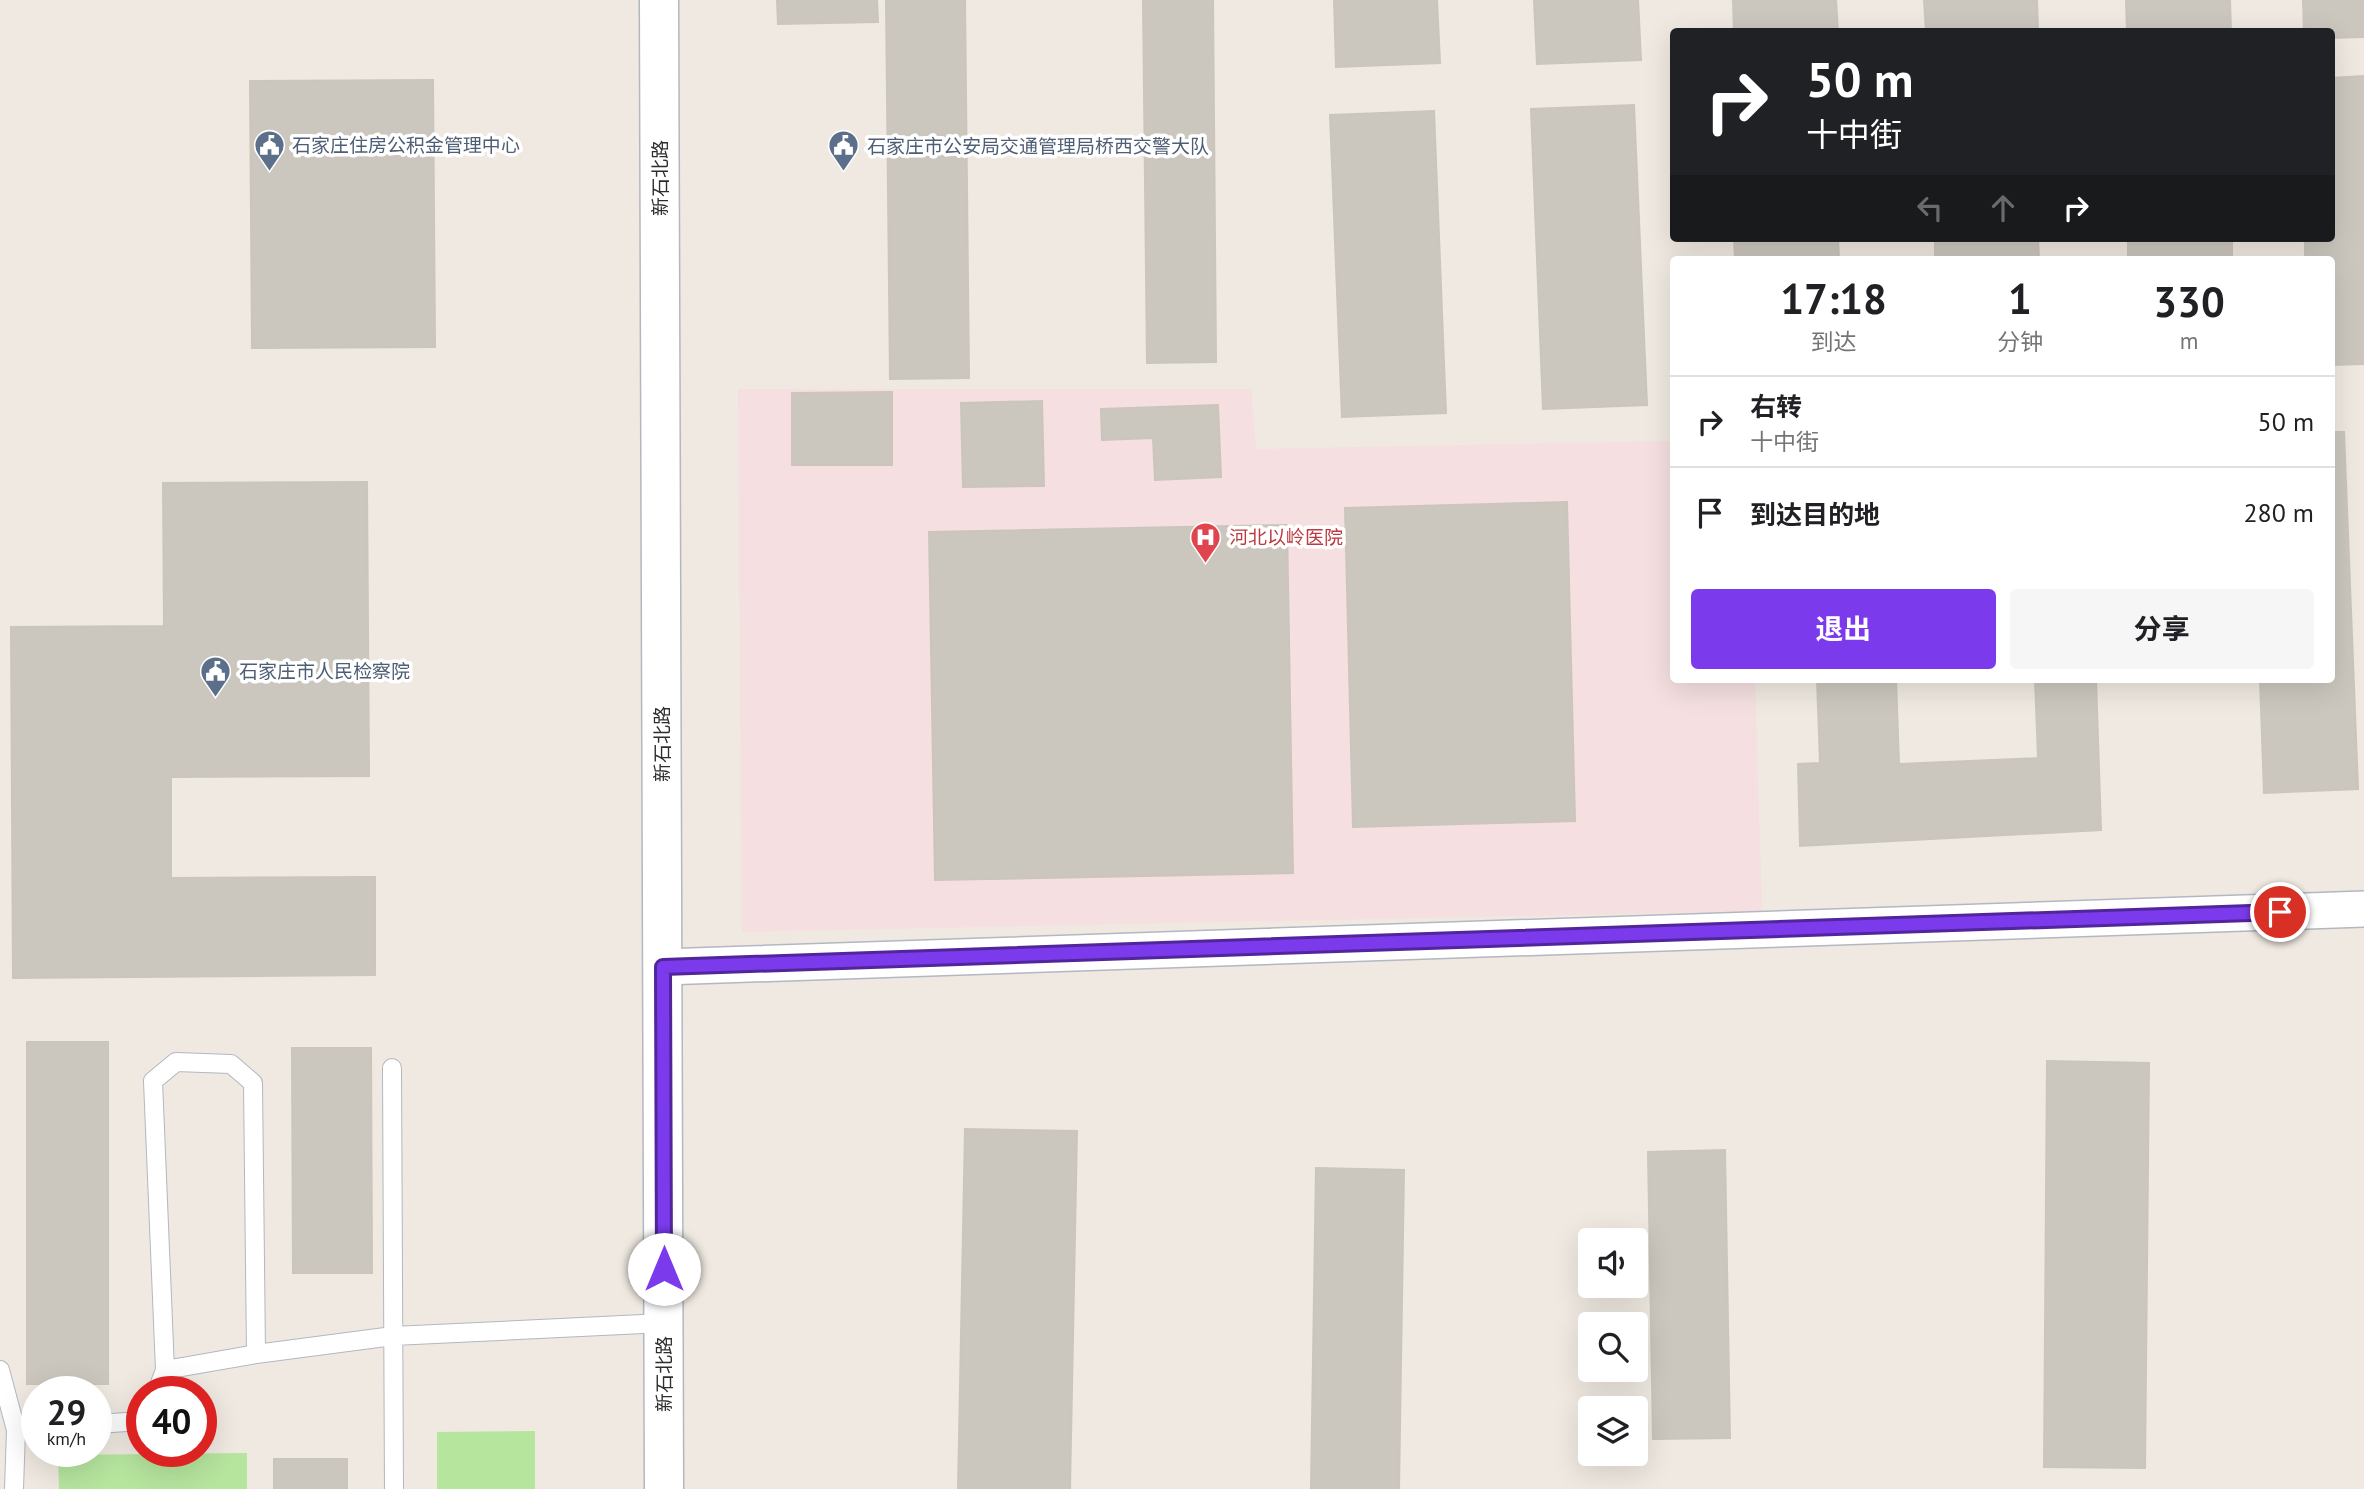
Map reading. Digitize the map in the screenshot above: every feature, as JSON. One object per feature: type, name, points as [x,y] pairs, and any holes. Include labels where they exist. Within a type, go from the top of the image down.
[{"type":"street","name":"新石北路","points":[[659,0],[664,1489]]},
{"type":"street","points":[[663,967],[2364,909]]},
{"type":"lane","points":[[163,1376],[165,1370],[153,1081],[176,1062],[231,1064],[253,1083],[256,1354]]},
{"type":"lane","points":[[391,1068],[394,1489]]},
{"type":"lane","points":[[165,1370],[256,1354],[393,1336],[664,1324]]},
{"type":"lane","points":[[0,1370],[16,1430],[15,1489]]},
{"type":"lane","points":[[16,1430],[21,1430]]},
{"type":"shaded area","name":"河北以岭医院","points":[[738,389],[1251,389],[1256,449],[1670,441],[1670,683],[1755,683],[1762,911],[742,932]]},
{"type":"green space","points":[[535,1431],[535,1489],[437,1489],[437,1432]]},
{"type":"green space","points":[[217,1453],[247,1453],[247,1489],[59,1489],[58,1467],[112,1467],[112,1454],[126,1454],[126,1467],[217,1467]]},
{"type":"building","points":[[777,0],[877,0],[878,22],[778,24]]},
{"type":"building","points":[[886,0],[965,0],[969,378],[890,379]]},
{"type":"building","points":[[1143,0],[1213,0],[1216,362],[1147,363]]},
{"type":"building","points":[[1334,0],[1437,0],[1440,63],[1336,67]]},
{"type":"building","points":[[1534,0],[1638,0],[1641,60],[1537,64]]},
{"type":"building","points":[[1733,0],[1836,0],[1838,28],[1734,28]]},
{"type":"building","points":[[1924,0],[2037,0],[2038,28],[1926,28]]},
{"type":"building","points":[[2126,0],[2230,0],[2231,28],[2127,28]]},
{"type":"building","points":[[2303,0],[2364,0],[2364,37],[2335,38],[2335,28],[2304,28]]},
{"type":"building","points":[[2364,76],[2364,364],[2335,365],[2335,256],[2305,256],[2305,242],[2335,242],[2335,78]]},
{"type":"building","points":[[433,80],[435,347],[252,348],[250,81]]},
{"type":"building","points":[[1634,105],[1647,405],[1543,409],[1531,109]]},
{"type":"building","points":[[1434,111],[1446,413],[1342,417],[1330,115]]},
{"type":"building","points":[[1734,242],[1838,242],[1839,256],[1735,256]]},
{"type":"building","points":[[1935,242],[2038,242],[2039,256],[1935,256]]},
{"type":"building","points":[[2128,242],[2232,242],[2232,256],[2128,256]]},
{"type":"building","points":[[892,392],[892,465],[792,465],[792,393]]},
{"type":"building","points":[[1042,401],[1044,486],[963,487],[961,403]]},
{"type":"building","points":[[1218,405],[1221,477],[1155,480],[1153,438],[1102,440],[1101,409]]},
{"type":"building","points":[[2335,432],[2344,432],[2358,789],[2264,793],[2260,683],[2335,683]]},
{"type":"building","points":[[367,482],[369,776],[171,777],[171,878],[375,877],[375,975],[13,978],[11,627],[164,626],[163,483]]},
{"type":"building","points":[[1567,502],[1575,821],[1353,827],[1345,508]]},
{"type":"building","points":[[1287,525],[1293,873],[935,880],[929,532]]},
{"type":"building","points":[[1817,683],[1896,683],[1899,764],[2038,758],[2035,683],[2096,683],[2101,830],[1800,846],[1798,764],[1820,763]]},
{"type":"building","points":[[27,1042],[108,1042],[108,1376],[27,1376]]},
{"type":"building","points":[[292,1048],[371,1048],[372,1273],[293,1273]]},
{"type":"building","points":[[2047,1061],[2149,1063],[2145,1468],[2044,1467]]},
{"type":"building","points":[[965,1129],[1077,1131],[1070,1489],[958,1489]]},
{"type":"building","points":[[1725,1150],[1730,1438],[1653,1439],[1648,1152]]},
{"type":"building","points":[[1316,1168],[1404,1170],[1399,1489],[1311,1488]]},
{"type":"building","points":[[274,1459],[347,1459],[347,1489],[274,1489]]},
{"type":"place","name":"石家庄住房公积金管理中心","points":[[269,172]]},
{"type":"place","name":"石家庄市公安局交通管理局桥西交警大队","points":[[844,173]]},
{"type":"place","name":"河北以岭医院","points":[[1206,564]]},
{"type":"place","name":"石家庄市人民检察院","points":[[216,698]]},
{"type":"route","points":[[664,1269],[663,967],[2280,912]]}]
